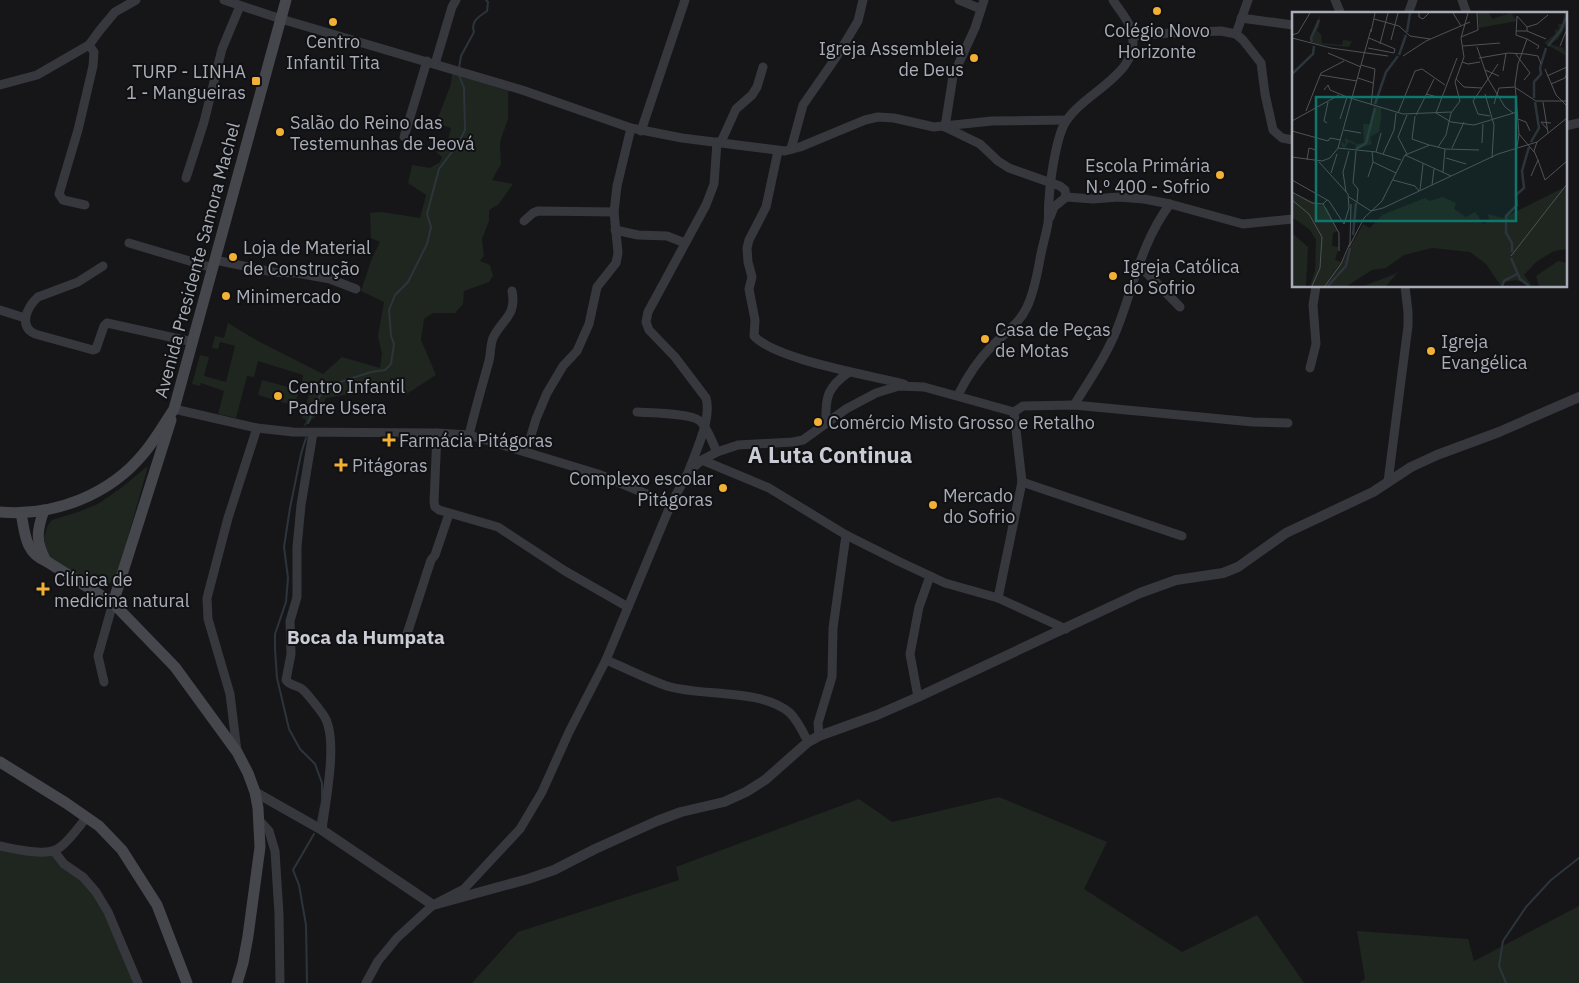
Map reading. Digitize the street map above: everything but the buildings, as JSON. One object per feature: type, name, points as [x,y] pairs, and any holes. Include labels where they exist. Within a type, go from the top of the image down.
[{"type":"main road","name":"Avenida Presidente Samora Machel","points":[[0,512],[20,513],[44,510],[78,500],[109,485],[144,454],[174,409],[286,0]]},
{"type":"main road","points":[[113,603],[174,409]]},
{"type":"main road","points":[[44,510],[38,530],[38,539],[39,547],[46,561]]},
{"type":"main road","points":[[20,513],[31,552],[113,603],[175,666],[237,752],[248,773],[255,792],[260,847],[257,879],[243,963],[237,983]]},
{"type":"main road","points":[[0,762],[99,826],[122,850],[157,905],[187,983]]},
{"type":"street","points":[[0,85],[38,75],[89,45],[115,12],[136,0]]},
{"type":"street","points":[[224,0],[281,19],[522,90],[631,128],[682,138],[778,151],[791,149],[866,120],[878,118],[894,118],[934,127],[992,121],[1066,120]]},
{"type":"street","points":[[404,137],[456,0]]},
{"type":"street","points":[[642,131],[685,0]]},
{"type":"street","points":[[791,149],[803,105],[837,56],[858,21],[863,0]]},
{"type":"street","points":[[945,127],[953,76],[983,5],[959,0]]},
{"type":"street","points":[[958,395],[971,369],[1019,320],[1027,306],[1038,272],[1048,222],[1050,182],[1061,131],[1066,120],[1081,103],[1122,70],[1129,57],[1132,36],[1129,24],[1113,0]]},
{"type":"street","points":[[1236,34],[1248,0]]},
{"type":"street","points":[[1335,0],[1340,12]]},
{"type":"street","points":[[1409,12],[1413,0]]},
{"type":"street","points":[[1462,0],[1466,12]]},
{"type":"street","points":[[186,178],[204,122],[222,49],[240,6]]},
{"type":"street","points":[[1241,18],[1292,25]]},
{"type":"street","points":[[1132,36],[1170,32],[1221,31],[1236,34],[1261,63],[1265,94],[1274,130],[1282,138],[1292,140]]},
{"type":"street","points":[[85,205],[63,200],[59,194],[78,130],[93,66],[94,52],[89,45]]},
{"type":"street","points":[[366,983],[378,961],[397,938],[433,905],[464,889],[520,828],[542,792],[569,732],[606,660],[671,504],[688,471],[704,426],[708,405],[706,398],[675,357],[649,330],[646,322],[648,312],[706,205],[714,184],[719,142],[736,109],[752,95],[757,87],[763,67]]},
{"type":"street","points":[[1566,126],[1579,123]]},
{"type":"street","points":[[945,127],[980,144],[998,162],[1009,168],[1060,186],[1065,190],[1066,197]]},
{"type":"street","points":[[526,452],[536,418],[547,394],[563,366],[577,351],[589,324],[597,287],[616,263],[618,253],[614,212],[617,186],[631,128]]},
{"type":"street","points":[[778,151],[766,207],[747,248],[752,277],[749,289],[755,320],[754,336],[768,347],[849,372],[958,395],[1014,412]]},
{"type":"street","points":[[1048,222],[1054,207],[1066,197],[1093,200],[1118,197],[1170,204],[1243,224],[1292,219]]},
{"type":"street","points":[[1074,405],[1113,339],[1138,264],[1150,237],[1170,204]]},
{"type":"street","points":[[524,221],[538,211],[614,212]]},
{"type":"street","points":[[615,230],[638,235],[667,236],[685,243]]},
{"type":"street","points":[[129,243],[214,264],[273,272],[296,273],[330,279],[356,289]]},
{"type":"street","points":[[1138,264],[1180,307]]},
{"type":"street","points":[[103,266],[78,282],[34,300],[25,318],[28,331],[93,350],[96,348],[104,326],[107,323],[192,342]]},
{"type":"street","points":[[1310,368],[1316,344],[1313,305],[1316,288]]},
{"type":"street","points":[[1388,482],[1408,326],[1405,288]]},
{"type":"street","points":[[469,436],[490,359],[491,344],[513,309],[512,291]]},
{"type":"street","points":[[0,310],[25,318]]},
{"type":"street","points":[[826,422],[825,402],[835,382],[849,372]]},
{"type":"street","points":[[688,471],[702,460],[717,452],[738,446],[798,441],[812,434],[826,422],[876,392],[899,386],[912,386]]},
{"type":"street","points":[[433,905],[470,894],[484,892],[554,870],[595,848],[657,821],[682,812],[724,802],[746,792],[765,780],[808,742],[819,736],[918,698],[1140,593],[1176,580],[1223,573],[1238,567],[1286,533],[1373,492],[1411,467],[1499,432],[1579,397]]},
{"type":"street","points":[[1014,412],[1023,406],[1074,405],[1253,422],[1288,423]]},
{"type":"street","points":[[174,409],[257,428],[313,433],[437,433],[469,436],[598,474],[671,504]]},
{"type":"street","points":[[637,412],[698,419],[704,426],[717,452]]},
{"type":"street","points":[[998,598],[1022,482],[1014,412]]},
{"type":"street","points":[[237,752],[230,694],[208,619],[207,598],[228,518],[257,428]]},
{"type":"street","points":[[313,433],[301,505],[297,547],[296,596],[290,621],[290,654],[286,680],[288,684],[305,690],[325,717],[330,728],[331,752],[322,830]]},
{"type":"street","points":[[437,433],[435,507],[449,514],[498,527],[565,571],[628,607]]},
{"type":"street","points":[[702,460],[769,488],[846,535],[889,557],[946,583],[998,598],[1066,629]]},
{"type":"street","points":[[1022,482],[1182,536]]},
{"type":"street","points":[[406,637],[431,560],[435,555],[449,514]]},
{"type":"street","points":[[819,736],[818,723],[832,677],[833,628],[846,535]]},
{"type":"street","points":[[918,698],[910,654],[918,607],[930,576]]},
{"type":"street","points":[[104,682],[98,656],[113,603]]},
{"type":"street","points":[[606,660],[666,685],[690,691],[737,694],[782,708],[799,724],[808,742]]},
{"type":"street","points":[[255,792],[322,830],[433,905]]},
{"type":"street","points":[[0,846],[27,851],[54,851],[62,846],[86,818]]},
{"type":"street","points":[[259,820],[269,832],[275,851],[279,914],[280,983]]},
{"type":"street","points":[[54,851],[64,864],[83,877],[96,892],[108,912],[138,983]]},
{"type":"shaded area","points":[[452,74],[508,91],[508,119],[500,142],[501,164],[492,180],[513,184],[499,204],[489,210],[489,221],[482,239],[484,256],[480,261],[490,265],[493,276],[489,282],[464,291],[463,304],[455,313],[433,313],[424,319],[421,340],[436,375],[405,395],[399,386],[326,398],[319,413],[303,428],[306,420],[302,418],[312,384],[302,381],[303,375],[258,361],[254,377],[247,376],[236,418],[218,414],[224,391],[201,383],[200,386],[192,384],[200,355],[209,357],[204,376],[226,382],[235,346],[220,342],[218,349],[212,348],[215,336],[224,338],[228,323],[256,340],[323,374],[342,357],[380,368],[382,354],[378,336],[384,302],[361,291],[372,258],[380,242],[371,238],[370,213],[382,212],[420,218],[426,195],[408,183],[412,165],[430,168],[440,162],[442,157],[437,153],[440,142],[447,144],[451,128],[436,123],[451,84]]},
{"type":"shaded area","points":[[262,380],[299,390],[295,406],[258,395]]},
{"type":"shaded area","points":[[148,466],[117,576],[112,581],[105,586],[95,588],[52,559],[46,550],[44,537],[52,520],[98,504]]},
{"type":"shaded area","points":[[999,797],[1107,842],[1084,889],[1182,952],[1257,915],[1304,983],[472,983],[518,932],[679,880],[676,867],[859,799],[892,822]]},
{"type":"shaded area","points":[[0,846],[54,851],[96,892],[138,983],[0,983]]},
{"type":"shaded area","points":[[1579,906],[1579,983],[1359,983],[1365,979],[1357,931],[1468,939],[1474,961]]},
{"type":"waterway","points":[[459,68],[461,56],[474,32],[473,25],[487,11],[488,2],[486,0]]},
{"type":"waterway","points":[[308,423],[322,391],[331,385],[371,372],[385,370],[391,364],[394,344],[391,336],[389,310],[395,295],[408,282],[427,244],[431,227],[427,214],[439,169],[458,144],[465,130],[464,88],[459,75]]},
{"type":"waterway","points":[[306,438],[290,508],[284,547],[288,578],[286,602],[275,634],[275,649],[277,678],[289,729],[300,749],[315,764],[322,783],[322,801],[318,821]]},
{"type":"waterway","points":[[307,983],[306,925],[299,885],[293,870],[314,834]]},
{"type":"waterway","points":[[1506,983],[1499,966],[1503,941],[1526,907],[1551,880],[1579,858]]},
{"type":"place","name":"Colégio Novo Horizonte","points":[[1157,11]]},
{"type":"place","name":"Centro Infantil Tita","points":[[333,22]]},
{"type":"place","name":"Igreja Assembleia de Deus","points":[[974,58]]},
{"type":"place","name":"TURP - LINHA 1 - Mangueiras","points":[[256,81]]},
{"type":"place","name":"Salão do Reino das Testemunhas de Jeová","points":[[280,132]]},
{"type":"place","name":"Escola Primária N.º 400 - Sofrio","points":[[1220,175]]},
{"type":"place","name":"Loja de Material de Construção","points":[[233,257]]},
{"type":"place","name":"Igreja Católica do Sofrio","points":[[1113,276]]},
{"type":"place","name":"Minimercado","points":[[226,296]]},
{"type":"place","name":"Casa de Peças de Motas","points":[[985,339]]},
{"type":"place","name":"Igreja Evangélica","points":[[1431,351]]},
{"type":"place","name":"Centro Infantil Padre Usera","points":[[278,396]]},
{"type":"place","name":"Comércio Misto Grosso e Retalho","points":[[818,422]]},
{"type":"place","name":"Farmácia Pitágoras","points":[[389,440]]},
{"type":"place","name":"Pitágoras","points":[[341,465]]},
{"type":"place","name":"Complexo escolar Pitágoras","points":[[723,488]]},
{"type":"place","name":"Mercado do Sofrio","points":[[933,505]]},
{"type":"place","name":"Clínica de medicina natural","points":[[43,589]]},
{"type":"district","name":"A Luta Continua","points":[[830,454]]},
{"type":"district","name":"Boca da Humpata","points":[[366,637]]}]
